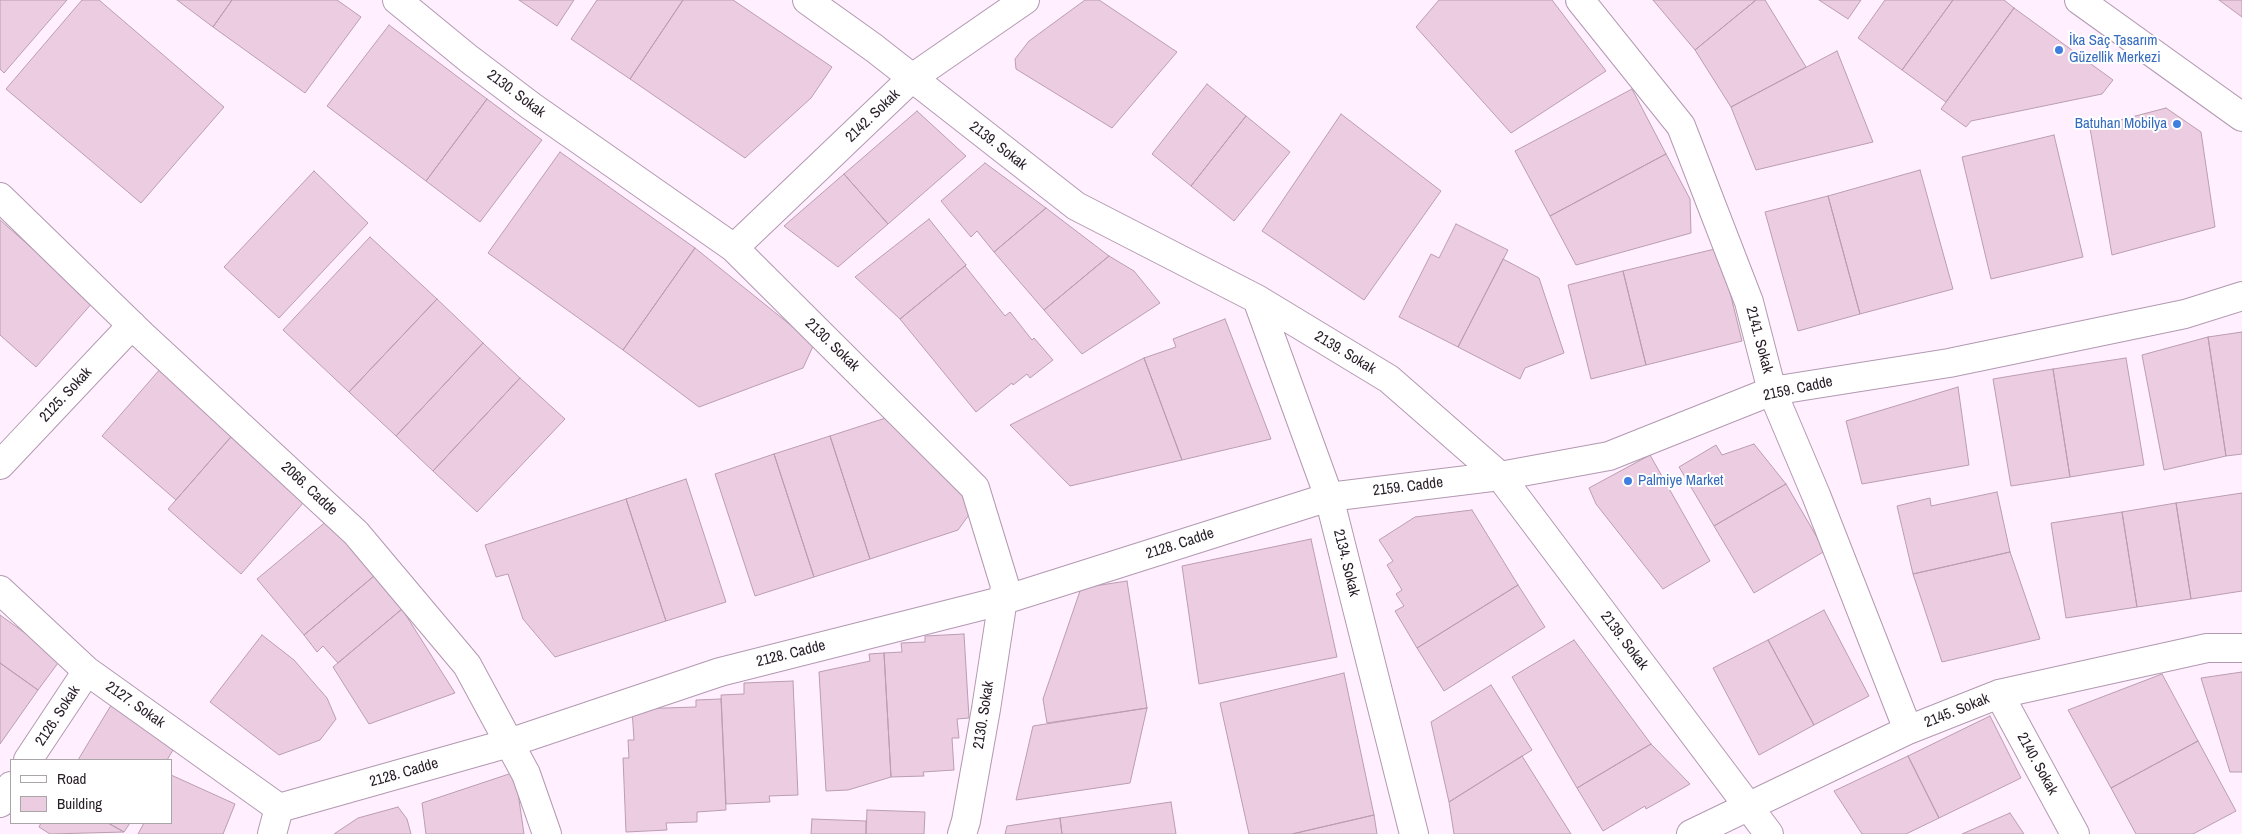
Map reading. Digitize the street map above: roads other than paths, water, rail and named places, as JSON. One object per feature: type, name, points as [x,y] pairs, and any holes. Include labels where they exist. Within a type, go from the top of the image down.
[{"type":"street","name":"2130. Sokak","points":[[397,0],[469,59],[531,106],[734,248],[975,488],[1005,586],[1001,601],[986,709],[962,834]]},
{"type":"street","name":"2139. Sokak","points":[[807,0],[912,78],[1076,206],[1257,299],[1389,379],[1500,476],[1768,834]]},
{"type":"street","name":"2142. Sokak","points":[[734,248],[912,78],[1025,0]]},
{"type":"street","name":"2141. Sokak","points":[[1580,0],[1680,126],[1749,302],[1772,391],[1816,495],[1908,730]]},
{"type":"street","points":[[2078,0],[2242,117]]},
{"type":"street","name":"2066. Cadde","points":[[0,197],[132,325],[356,533],[467,665],[526,774],[547,834]]},
{"type":"street","name":"2159. Cadde","points":[[1329,497],[1500,476],[1609,456],[1772,391],[1949,363],[2185,314],[2242,296]]},
{"type":"street","name":"2134. Sokak","points":[[1257,299],[1329,497],[1414,834]]},
{"type":"street","name":"2125. Sokak","points":[[0,465],[132,325]]},
{"type":"street","name":"2128. Cadde","points":[[279,808],[509,743],[720,672],[1001,601],[1329,497]]},
{"type":"street","name":"2127. Sokak","points":[[0,590],[87,671],[279,808]]},
{"type":"street","name":"2145. Sokak","points":[[1690,834],[1908,730],[1999,694],[2207,648],[2242,648]]},
{"type":"street","name":"2126. Sokak","points":[[29,759],[87,671]]},
{"type":"street","name":"2140. Sokak","points":[[1999,694],[2075,834]]},
{"type":"street","points":[[0,803],[10,788]]},
{"type":"street","points":[[272,834],[279,808]]},
{"type":"place","name":"İka Saç Tasarım Güzellik Merkezi","points":[[2059,50]]},
{"type":"place","name":"Batuhan Mobilya","points":[[2177,124]]},
{"type":"place","name":"Palmiye Market","points":[[1628,481]]}]
